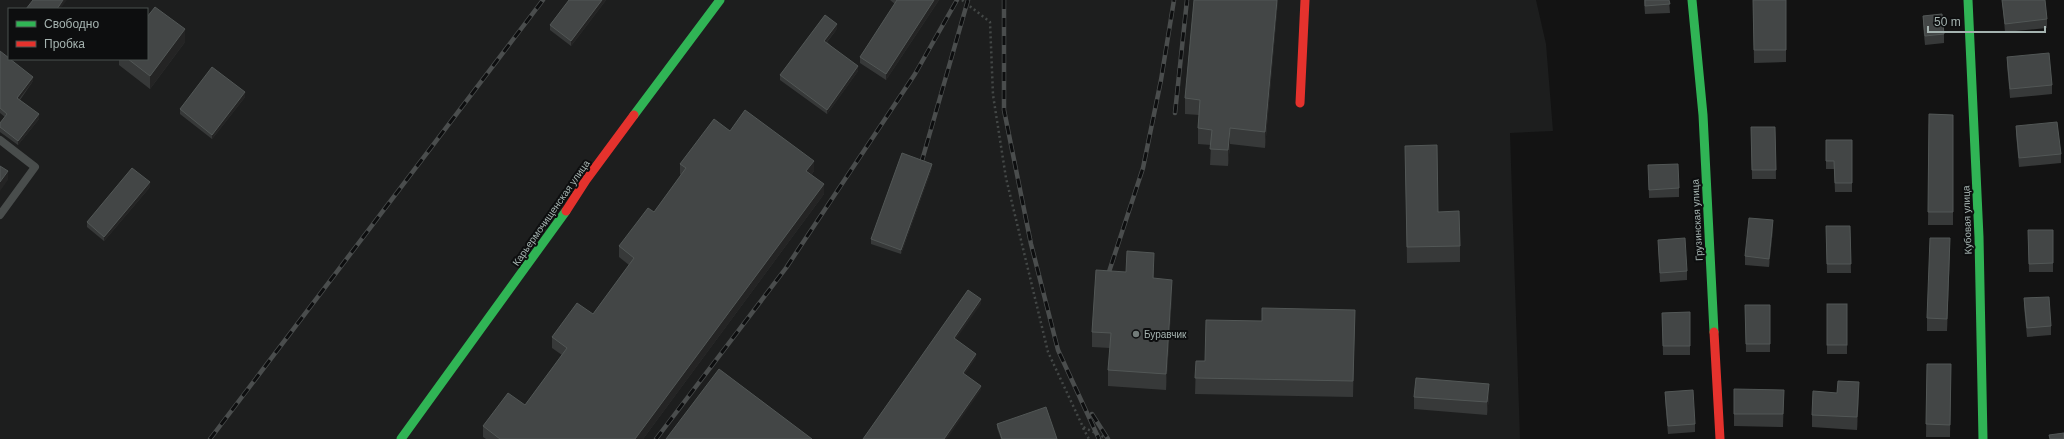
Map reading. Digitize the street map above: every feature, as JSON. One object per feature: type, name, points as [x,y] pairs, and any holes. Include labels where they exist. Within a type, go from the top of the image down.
[{"type":"street","name":"Карьермочищенская улица","points":[[401,439],[555,229],[586,180],[720,0]]},
{"type":"street","points":[[1300,103],[1305,0]]},
{"type":"street","name":"Грузинская улица","points":[[1692,0],[1703,115],[1720,439]]},
{"type":"street","name":"Кубовая улица","points":[[1968,0],[1979,237],[1983,439]]},
{"type":"lane","points":[[0,140],[35,167],[0,215]]},
{"type":"path","points":[[962,0],[990,22],[993,95],[1006,178],[1048,352],[1089,439]]},
{"type":"path","points":[[1083,427],[1108,439]]},
{"type":"shaded area","points":[[0,0],[1536,0],[1546,44],[1553,131],[1510,133],[1520,439],[0,439]]},
{"type":"building","points":[[33,0],[63,0],[58,8],[27,8]]},
{"type":"building","points":[[569,0],[602,0],[571,41],[550,25]]},
{"type":"building","points":[[897,0],[934,0],[886,74],[860,57]]},
{"type":"building","points":[[1194,0],[1277,0],[1265,132],[1230,128],[1228,150],[1210,149],[1212,130],[1198,128],[1200,100],[1185,98]]},
{"type":"building","points":[[1645,0],[1669,0],[1670,4],[1645,6]]},
{"type":"building","points":[[1753,0],[1786,0],[1786,50],[1754,50]]},
{"type":"building","points":[[2002,0],[2045,0],[2047,19],[2005,24]]},
{"type":"building","points":[[155,7],[185,29],[150,76],[129,60],[148,60],[148,16]]},
{"type":"building","points":[[1942,14],[1944,34],[1925,36],[1923,16]]},
{"type":"building","points":[[825,15],[837,24],[824,41],[858,66],[827,110],[780,75]]},
{"type":"building","points":[[0,51],[8,57],[8,60],[11,60],[33,77],[17,98],[39,114],[18,141],[0,127],[0,123],[7,114],[0,108]]},
{"type":"building","points":[[2049,53],[2052,85],[2010,89],[2007,57]]},
{"type":"building","points":[[212,67],[245,92],[212,135],[180,109]]},
{"type":"building","points":[[745,110],[814,161],[806,171],[824,184],[635,439],[500,439],[483,426],[508,393],[525,405],[567,348],[552,337],[577,303],[593,314],[634,258],[619,246],[648,208],[654,212],[686,168],[680,164],[714,119],[730,131]]},
{"type":"building","points":[[1929,114],[1953,115],[1953,212],[1928,212]]},
{"type":"building","points":[[2057,122],[2061,154],[2019,158],[2016,126]]},
{"type":"building","points":[[1751,127],[1775,127],[1776,170],[1752,170]]},
{"type":"building","points":[[1826,140],[1852,140],[1852,183],[1835,183],[1834,161],[1826,161]]},
{"type":"building","points":[[1437,145],[1438,212],[1459,211],[1460,246],[1407,247],[1405,146]]},
{"type":"building","points":[[902,153],[932,164],[901,250],[871,239]]},
{"type":"building","points":[[1678,164],[1679,188],[1649,190],[1648,165]]},
{"type":"building","points":[[0,166],[8,171],[0,182]]},
{"type":"building","points":[[132,168],[150,182],[104,237],[87,222]]},
{"type":"building","points":[[1749,218],[1773,220],[1769,259],[1745,256]]},
{"type":"building","points":[[1826,226],[1850,226],[1851,264],[1827,264]]},
{"type":"building","points":[[2028,230],[2053,230],[2053,263],[2029,264]]},
{"type":"building","points":[[1685,238],[1687,271],[1660,273],[1658,240]]},
{"type":"building","points":[[1930,238],[1950,238],[1947,319],[1927,318]]},
{"type":"building","points":[[1127,251],[1154,253],[1153,278],[1172,280],[1166,374],[1108,370],[1111,333],[1092,332],[1096,270],[1126,272]]},
{"type":"building","points":[[968,290],[981,299],[954,338],[976,354],[963,373],[981,386],[944,439],[863,439]]},
{"type":"building","points":[[2049,297],[2051,326],[2027,328],[2024,298]]},
{"type":"building","points":[[1827,304],[1847,304],[1847,345],[1827,345]]},
{"type":"building","points":[[1745,305],[1770,305],[1770,344],[1746,344]]},
{"type":"building","points":[[1262,308],[1355,310],[1353,381],[1195,378],[1196,361],[1205,361],[1206,320],[1262,321]]},
{"type":"building","points":[[1690,312],[1690,346],[1663,346],[1662,313]]},
{"type":"building","points":[[1927,364],[1951,364],[1950,425],[1926,424]]},
{"type":"building","points":[[719,369],[812,439],[666,439]]},
{"type":"building","points":[[1416,378],[1489,384],[1487,402],[1414,397]]},
{"type":"building","points":[[1838,381],[1859,382],[1857,417],[1812,415],[1813,391],[1837,393]]},
{"type":"building","points":[[1734,389],[1784,390],[1783,414],[1734,414]]},
{"type":"building","points":[[1693,390],[1695,424],[1668,426],[1665,392]]},
{"type":"building","points":[[1046,407],[1057,439],[1002,439],[997,424]]},
{"type":"building","points":[[2064,433],[2064,439],[2050,439],[2049,435]]},
{"type":"railway","points":[[210,439],[543,0]]},
{"type":"railway","points":[[656,439],[786,268],[915,74],[957,0]]},
{"type":"railway","points":[[921,164],[968,0]]},
{"type":"railway","points":[[1004,0],[1004,110],[1031,244],[1058,350],[1099,439]]},
{"type":"railway","points":[[1106,281],[1143,168],[1161,80],[1174,0]]},
{"type":"railway","points":[[1175,113],[1187,0]]},
{"type":"railway","points":[[1092,414],[1108,439]]},
{"type":"traffic: fast","points":[[634,115],[720,0]]},
{"type":"traffic: fast","points":[[1692,0],[1703,115],[1714,332]]},
{"type":"traffic: fast","points":[[1968,0],[1979,237],[1983,439]]},
{"type":"traffic: fast","points":[[401,439],[566,211]]},
{"type":"traffic: jam","points":[[1300,103],[1305,0]]},
{"type":"traffic: jam","points":[[566,211],[586,180],[634,115]]},
{"type":"traffic: jam","points":[[1714,332],[1720,439]]},
{"type":"place","name":"Буравчик","points":[[1136,334]]}]
